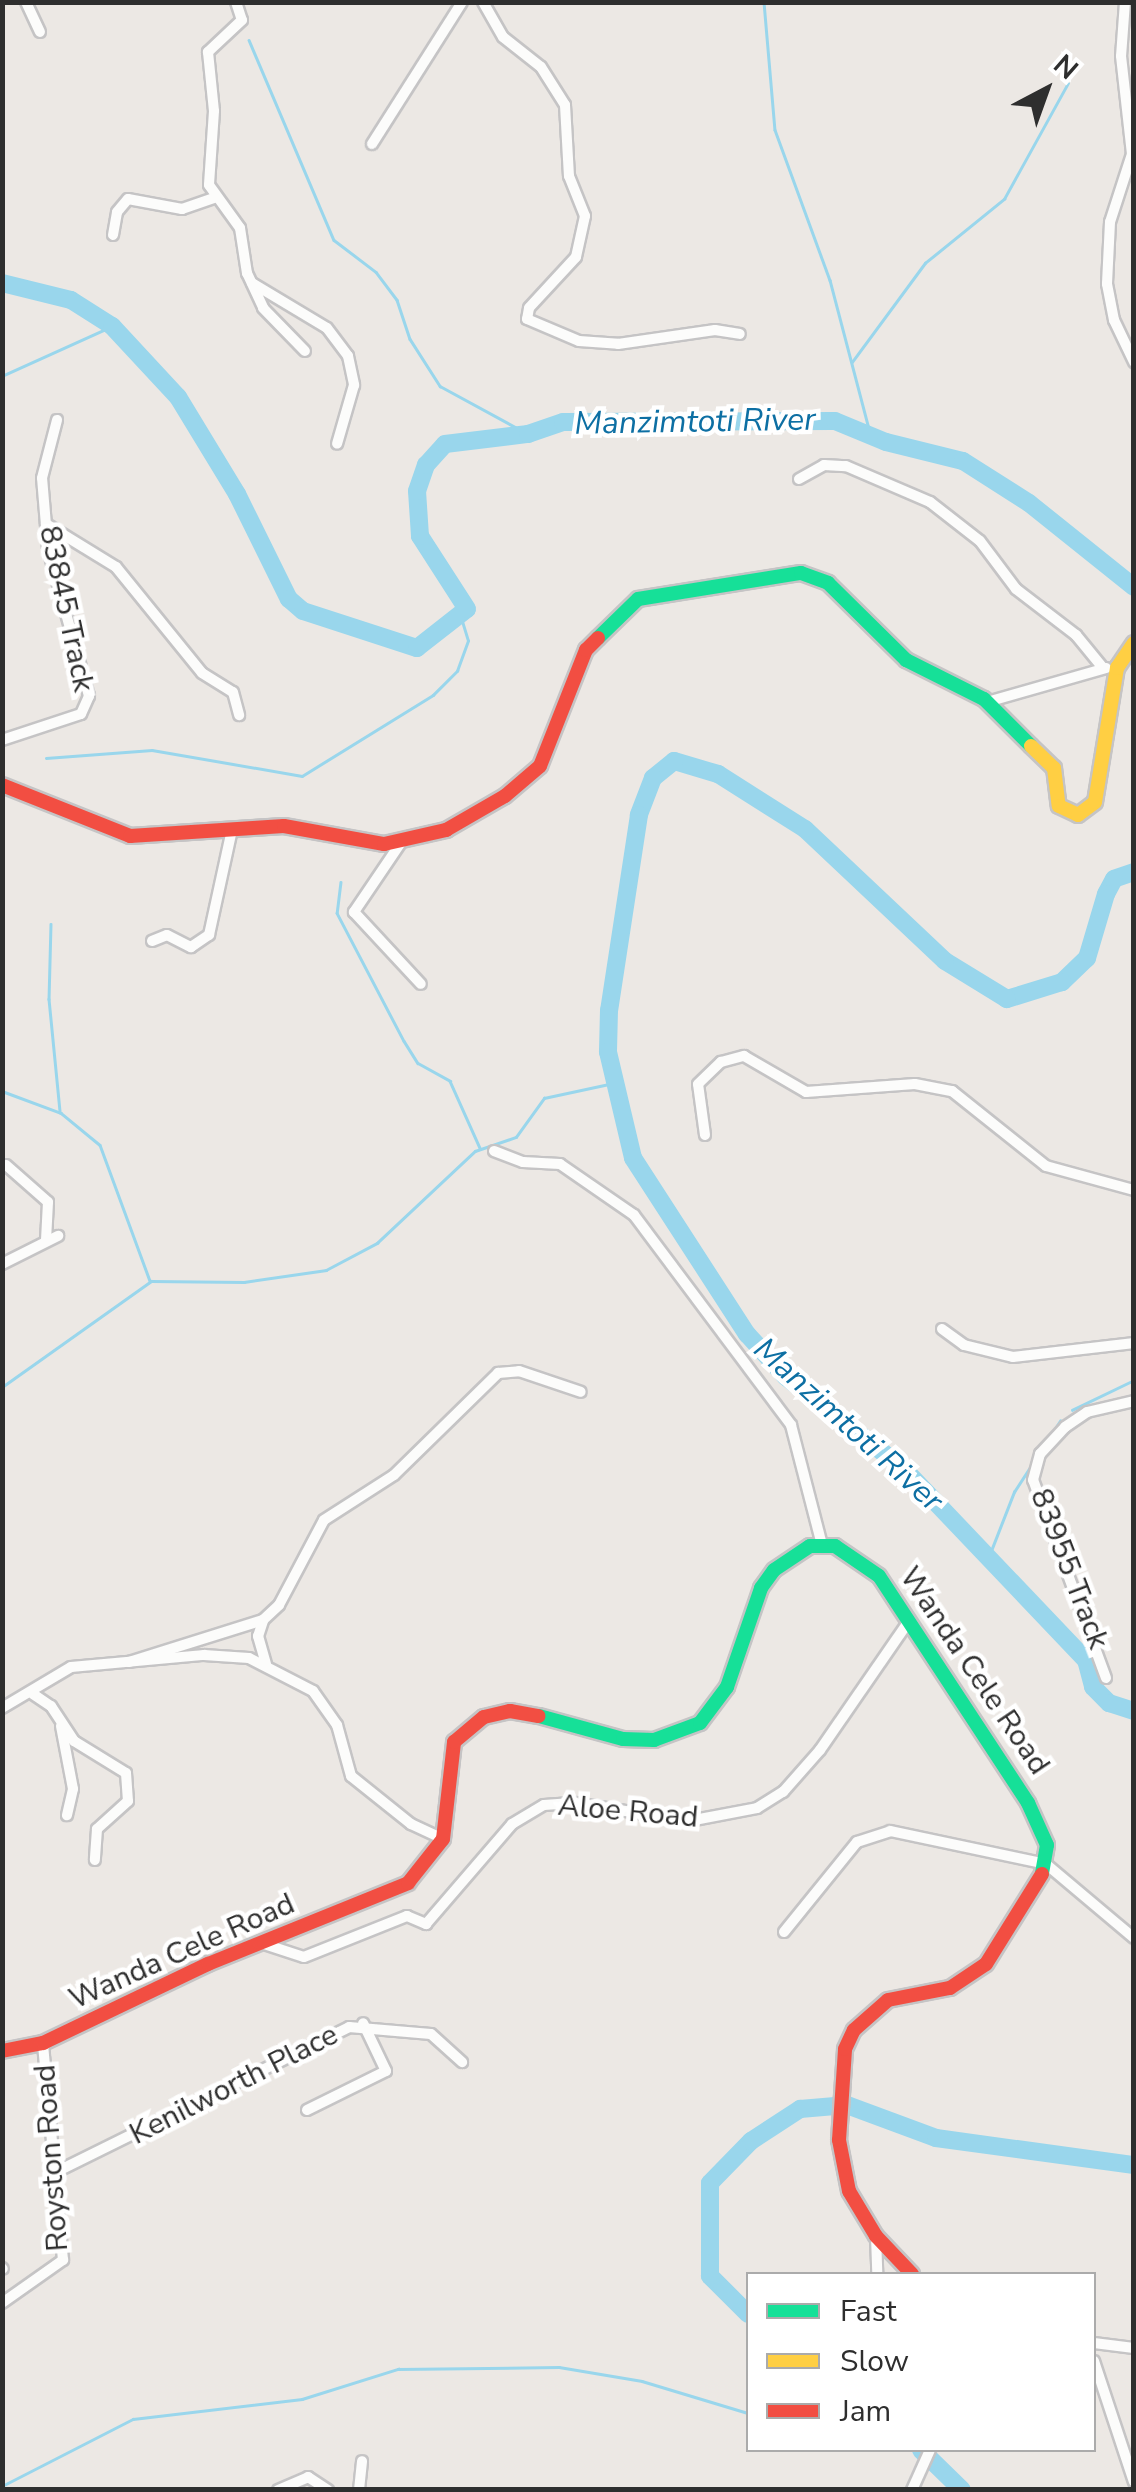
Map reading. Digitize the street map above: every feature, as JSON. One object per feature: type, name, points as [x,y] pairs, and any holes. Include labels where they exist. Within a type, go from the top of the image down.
[{"type":"street","points":[[26,2],[40,32]]},
{"type":"street","points":[[236,2],[242,20],[208,52],[214,111],[208,176],[216,198],[243,236],[251,282],[268,317],[305,351]]},
{"type":"street","points":[[372,144],[462,2]]},
{"type":"street","points":[[483,2],[503,38],[541,67],[565,105],[569,176],[585,216],[576,257],[529,308],[528,319],[579,341],[618,344],[714,330],[740,334]]},
{"type":"street","points":[[1126,2],[1121,56],[1132,154],[1110,222],[1108,284],[1114,320],[1134,362]]},
{"type":"street","points":[[113,236],[117,212],[128,199],[182,209],[216,198]]},
{"type":"street","points":[[251,282],[327,328],[348,356],[354,385],[337,444]]},
{"type":"street","name":"83845 Track","points":[[2,740],[81,714],[90,696],[46,524],[42,478],[57,420]]},
{"type":"street","points":[[798,479],[824,465],[846,466],[930,502],[980,541],[1016,590],[1076,635],[1110,668]]},
{"type":"street","points":[[46,524],[116,567],[202,674],[233,692],[239,715]]},
{"type":"street","points":[[2,785],[130,836],[231,834],[284,826],[367,843],[402,840],[468,820],[540,766],[586,650],[630,606],[661,590],[782,574],[813,576],[828,583],[906,660],[987,702],[1054,768],[1059,806],[1068,814],[1085,814],[1097,791],[1110,668]]},
{"type":"street","points":[[987,702],[1110,668],[1134,643]]},
{"type":"street","points":[[152,941],[167,936],[191,948],[209,935],[231,834]]},
{"type":"street","points":[[402,840],[354,912],[422,984]]},
{"type":"street","points":[[704,1134],[698,1084],[721,1062],[744,1056],[806,1092],[915,1084],[952,1091],[1046,1166],[1134,1190]]},
{"type":"street","points":[[2,1708],[33,1694],[72,1668],[227,1654],[266,1664],[327,1706],[356,1781],[410,1824],[443,1838],[447,1764],[469,1726],[510,1711],[598,1735],[654,1740],[700,1724],[727,1687],[760,1588],[790,1556],[822,1546],[791,1425],[634,1215],[560,1164],[523,1162],[494,1151]]},
{"type":"street","points":[[2,1264],[52,1239],[48,1202],[6,1165]]},
{"type":"street","points":[[942,1329],[964,1345],[1013,1357],[1134,1344]]},
{"type":"street","points":[[129,1662],[263,1620],[278,1605],[324,1520],[394,1474],[498,1373],[518,1371],[581,1392]]},
{"type":"street","name":"83955 Track","points":[[1106,1678],[1032,1480],[1040,1454],[1065,1427],[1087,1412],[1134,1401]]},
{"type":"street","name":"Wanda Cele Road","points":[[822,1546],[866,1562],[909,1621],[1028,1802],[1047,1845],[1046,1864]]},
{"type":"street","points":[[263,1620],[258,1636],[266,1664]]},
{"type":"street","name":"Aloe Road","points":[[261,1943],[304,1957],[407,1916],[426,1924],[512,1824],[544,1805],[574,1803],[689,1821],[737,1814],[770,1800],[820,1750],[909,1621]]},
{"type":"street","points":[[33,1694],[74,1740],[121,1766],[130,1785],[125,1806],[98,1829],[95,1860]]},
{"type":"street","points":[[60,1720],[73,1790],[67,1815]]},
{"type":"street","points":[[784,1932],[858,1842],[876,1832],[1046,1864],[1134,1938]]},
{"type":"street","name":"Wanda Cele Road","points":[[2,2051],[43,2043],[261,1943],[408,1883],[443,1838]]},
{"type":"street","points":[[910,2272],[876,2236],[850,2191],[839,2140],[840,2078],[845,2048],[867,2016],[888,2000],[959,1984],[986,1964],[1040,1886],[1046,1864]]},
{"type":"street","points":[[308,2110],[386,2072],[363,2023]]},
{"type":"street","name":"Kenilworth Place","points":[[58,2171],[312,2040],[363,2023],[431,2034],[462,2062]]},
{"type":"street","name":"Royston Road","points":[[2,2303],[63,2260],[58,2171],[43,2043]]},
{"type":"street","points":[[876,2236],[877,2272]]},
{"type":"street","points":[[1096,2343],[1134,2348]]},
{"type":"street","points":[[1096,2367],[1134,2482]]},
{"type":"street","points":[[913,2487],[929,2452]]},
{"type":"street","points":[[359,2490],[362,2460]]},
{"type":"street","points":[[278,2490],[308,2477],[328,2490]]},
{"type":"waterway","points":[[764,2],[775,130],[830,280],[871,436]]},
{"type":"waterway","points":[[249,40],[334,240],[376,272],[397,300],[410,339],[440,386],[528,434]]},
{"type":"waterway","points":[[852,362],[925,263],[1004,199],[1068,83]]},
{"type":"waterway","name":"Manzimtoti River","points":[[2,283],[71,300],[112,326],[178,397],[237,494],[289,599],[303,611],[417,648],[467,609],[420,536],[417,491],[426,465],[445,444],[528,434],[563,422],[835,421],[886,442],[963,461],[1029,503],[1134,587]]},
{"type":"waterway","points":[[2,376],[112,326]]},
{"type":"waterway","points":[[46,758],[152,750],[302,776],[433,695],[457,671],[468,641],[460,614]]},
{"type":"waterway","name":"Manzimtoti River","points":[[1134,872],[1114,879],[1087,958],[1062,982],[1007,999],[945,961],[805,829],[718,774],[674,761],[653,778],[639,815],[609,1010],[608,1052],[633,1158],[747,1334],[786,1377],[904,1469],[1086,1660],[1093,1687],[1109,1703],[1134,1711]]},
{"type":"waterway","points":[[341,882],[337,913],[404,1041],[418,1063],[450,1081],[480,1148]]},
{"type":"waterway","points":[[51,924],[49,999],[60,1112]]},
{"type":"waterway","points":[[2,1387],[151,1281],[244,1282],[326,1270],[377,1243],[475,1151],[516,1137],[544,1098],[614,1083]]},
{"type":"waterway","points":[[2,1091],[61,1113],[100,1145],[150,1281]]},
{"type":"waterway","points":[[1072,1410],[1134,1380]]},
{"type":"waterway","points":[[989,1556],[1014,1492],[1060,1421]]},
{"type":"waterway","name":"Manzimtoti River","points":[[746,2312],[710,2276],[710,2183],[751,2141],[800,2109],[847,2105],[936,2138],[1134,2165]]},
{"type":"waterway","points":[[2,2486],[133,2419],[302,2399],[398,2369],[559,2367],[642,2381],[746,2412]]},
{"type":"waterway","name":"Manzimtoti River","points":[[923,2452],[962,2490]]},
{"type":"traffic: fast","points":[[598,638],[638,599],[801,573],[828,583],[906,660],[984,699],[1031,746]]},
{"type":"traffic: fast","points":[[539,1716],[623,1739],[654,1740],[700,1723],[727,1687],[761,1588],[774,1570],[810,1546],[835,1546],[879,1576],[1028,1803],[1047,1845],[1042,1874]]},
{"type":"traffic: slow","points":[[1031,746],[1054,768],[1059,806],[1078,815],[1095,802],[1117,668],[1134,643]]},
{"type":"traffic: jam","points":[[2,785],[130,836],[284,826],[384,844],[446,830],[505,796],[540,766],[586,650],[598,638]]},
{"type":"traffic: jam","points":[[2,2051],[43,2043],[208,1964],[408,1883],[443,1839],[454,1742],[484,1717],[510,1711],[539,1716]]},
{"type":"traffic: jam","points":[[910,2272],[876,2236],[849,2191],[839,2140],[845,2049],[854,2030],[888,2000],[950,1988],[986,1964],[1042,1874]]}]
